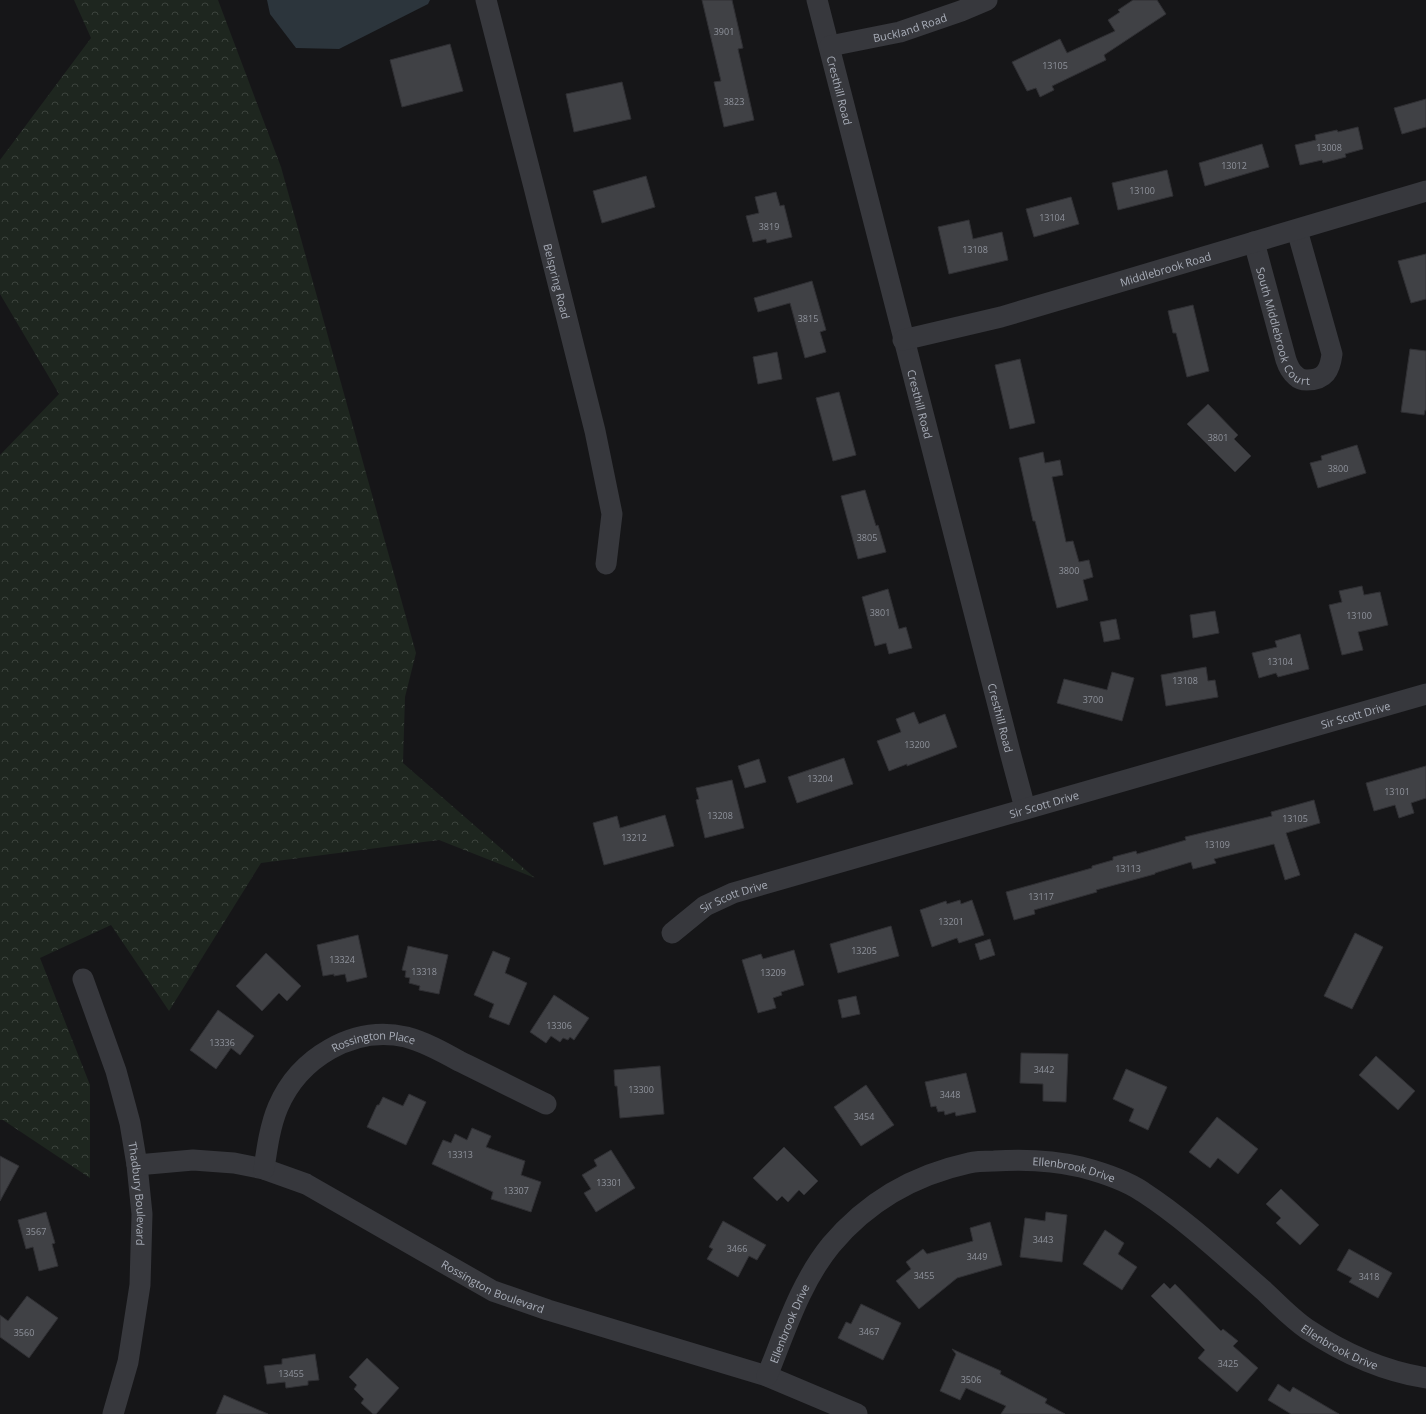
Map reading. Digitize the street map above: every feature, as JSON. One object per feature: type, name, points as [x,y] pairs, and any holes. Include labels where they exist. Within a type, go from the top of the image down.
[{"type":"street","name":"Belspring Road","points":[[486,0],[595,431],[612,514],[606,564]]},
{"type":"street","name":"Cresthill Road","points":[[818,0],[903,340],[1025,808]]},
{"type":"street","name":"Buckland Road","points":[[830,46],[900,32],[988,0]]},
{"type":"street","name":"Middlebrook Road","points":[[903,340],[1001,317],[1426,191]]},
{"type":"street","name":"South Middlebrook Court","points":[[1254,242],[1290,370],[1297,377],[1304,380],[1314,380],[1324,376],[1331,366],[1332,354],[1297,230]]},
{"type":"street","name":"Sir Scott Drive","points":[[672,933],[705,906],[729,894],[1426,694]]},
{"type":"street","name":"Thadbury Boulevard","points":[[83,979],[116,1071],[130,1123],[137,1165],[142,1214],[140,1285],[128,1362],[113,1414]]},
{"type":"street","name":"Rossington Place","points":[[264,1169],[269,1137],[278,1107],[294,1079],[311,1062],[329,1049],[351,1040],[378,1035],[406,1037],[433,1048],[546,1104]]},
{"type":"street","name":"Rossington Boulevard","points":[[137,1165],[192,1160],[234,1163],[264,1169],[306,1184],[493,1290],[548,1310],[767,1376],[857,1414]]},
{"type":"street","name":"Ellenbrook Drive","points":[[767,1376],[798,1299],[809,1278],[831,1246],[859,1216],[892,1192],[929,1175],[970,1162],[1017,1160],[1060,1162],[1099,1172],[1141,1190],[1179,1216],[1305,1328],[1354,1356],[1387,1368],[1426,1378]]},
{"type":"green space","points":[[74,0],[218,0],[281,167],[416,653],[405,697],[403,763],[535,878],[439,840],[261,863],[169,1011],[111,925],[40,958],[90,1085],[90,1178],[3,1120],[0,1120],[0,455],[59,394],[0,294],[0,160],[91,38]]},
{"type":"shaded area","points":[[267,0],[430,0],[428,4],[339,49],[296,48],[270,14]]},
{"type":"building","points":[[702,0],[732,0],[743,48],[738,49],[754,120],[724,127],[714,82],[721,81]]},
{"type":"building","points":[[1133,0],[1157,0],[1166,14],[1104,55],[1106,60],[1052,86],[1054,90],[1040,97],[1036,88],[1027,91],[1012,62],[1060,39],[1067,53],[1115,31],[1108,20],[1120,12],[1118,10]]},
{"type":"building","points":[[450,44],[463,91],[402,107],[390,60]]},
{"type":"building","points":[[622,82],[631,119],[574,132],[566,94]]},
{"type":"building","points":[[1426,99],[1426,127],[1402,134],[1394,108]]},
{"type":"building","points":[[1358,127],[1363,149],[1345,154],[1346,157],[1323,163],[1322,160],[1300,165],[1295,145],[1316,140],[1315,135],[1337,130],[1338,132]]},
{"type":"building","points":[[1262,144],[1269,167],[1205,186],[1199,163]]},
{"type":"building","points":[[1167,170],[1173,196],[1118,210],[1112,183]]},
{"type":"building","points":[[646,176],[655,207],[602,223],[593,191]]},
{"type":"building","points":[[776,192],[780,206],[784,205],[792,237],[767,243],[766,239],[753,242],[746,216],[759,213],[755,197]]},
{"type":"building","points":[[1071,197],[1079,224],[1034,237],[1026,209]]},
{"type":"building","points":[[969,220],[973,239],[1002,232],[1008,260],[949,274],[938,227]]},
{"type":"building","points":[[1426,254],[1426,299],[1411,303],[1398,261]]},
{"type":"building","points":[[812,281],[826,330],[820,332],[826,352],[805,358],[790,303],[758,312],[754,298]]},
{"type":"building","points":[[1193,305],[1209,371],[1187,377],[1176,333],[1173,333],[1168,311]]},
{"type":"building","points":[[1410,349],[1426,351],[1426,410],[1424,415],[1401,412]]},
{"type":"building","points":[[777,352],[782,379],[758,384],[753,357]]},
{"type":"building","points":[[1020,359],[1035,423],[1010,429],[995,365]]},
{"type":"building","points":[[839,392],[856,455],[833,461],[816,398]]},
{"type":"building","points":[[1208,404],[1238,435],[1234,439],[1251,456],[1235,472],[1187,424]]},
{"type":"building","points":[[1357,445],[1366,473],[1318,488],[1310,463],[1322,460],[1321,456]]},
{"type":"building","points":[[1043,452],[1045,463],[1060,460],[1063,475],[1052,477],[1066,542],[1073,541],[1079,562],[1089,560],[1093,577],[1083,580],[1088,600],[1057,608],[1035,521],[1033,521],[1019,458]]},
{"type":"building","points":[[865,490],[886,552],[858,559],[841,496]]},
{"type":"building","points":[[1362,586],[1364,595],[1380,592],[1388,625],[1358,632],[1363,650],[1342,655],[1329,605],[1342,602],[1339,591]]},
{"type":"building","points":[[888,589],[899,629],[906,627],[912,648],[889,654],[886,643],[875,646],[862,597]]},
{"type":"building","points":[[1215,611],[1219,633],[1193,638],[1190,615]]},
{"type":"building","points":[[1116,619],[1120,639],[1104,642],[1100,622]]},
{"type":"building","points":[[1300,634],[1309,669],[1278,677],[1276,673],[1259,678],[1252,653],[1277,647],[1275,641]]},
{"type":"building","points":[[1206,667],[1208,681],[1215,680],[1218,697],[1166,706],[1161,675]]},
{"type":"building","points":[[1112,672],[1134,678],[1122,721],[1057,703],[1064,679],[1107,690]]},
{"type":"building","points":[[914,712],[919,724],[945,714],[957,747],[907,766],[907,764],[889,771],[877,741],[901,732],[896,719]]},
{"type":"building","points":[[844,758],[853,784],[797,803],[788,777]]},
{"type":"building","points":[[759,759],[766,782],[745,788],[738,766]]},
{"type":"building","points":[[1426,766],[1426,798],[1411,803],[1414,813],[1399,818],[1395,805],[1374,811],[1366,783]]},
{"type":"building","points":[[732,780],[744,828],[705,838],[696,800],[699,799],[696,788]]},
{"type":"building","points":[[1314,800],[1320,823],[1286,833],[1300,875],[1285,880],[1274,844],[1214,859],[1216,863],[1193,869],[1191,862],[1155,874],[1096,890],[1097,892],[1034,910],[1035,914],[1014,920],[1006,892],[1092,868],[1092,866],[1113,860],[1113,857],[1136,851],[1137,854],[1186,840],[1185,837],[1272,816],[1271,812]]},
{"type":"building","points":[[665,815],[674,846],[604,865],[593,823],[617,816],[620,828]]},
{"type":"building","points":[[960,900],[961,904],[972,900],[984,935],[959,943],[957,938],[932,947],[920,910],[946,901],[947,904]]},
{"type":"building","points":[[891,926],[899,956],[838,973],[830,944]]},
{"type":"building","points":[[1355,933],[1383,947],[1352,1009],[1324,996]]},
{"type":"building","points":[[358,935],[367,977],[347,982],[345,974],[323,976],[317,945]]},
{"type":"building","points":[[990,939],[995,955],[980,960],[975,944]]},
{"type":"building","points":[[408,946],[448,955],[439,994],[419,990],[420,986],[409,983],[410,978],[405,977],[406,971],[402,970]]},
{"type":"building","points":[[794,950],[804,985],[781,992],[782,995],[773,998],[776,1008],[758,1013],[742,960],[761,954],[763,959]]},
{"type":"building","points":[[493,951],[510,958],[505,973],[527,983],[509,1025],[489,1017],[494,1004],[474,995]]},
{"type":"building","points":[[266,953],[301,986],[287,1001],[279,993],[262,1011],[236,986]]},
{"type":"building","points":[[554,995],[589,1018],[574,1040],[570,1037],[568,1040],[563,1038],[560,1042],[551,1036],[546,1043],[530,1032]]},
{"type":"building","points":[[856,996],[860,1014],[842,1018],[838,1000]]},
{"type":"building","points":[[218,1010],[254,1036],[240,1055],[231,1048],[216,1069],[190,1050]]},
{"type":"building","points":[[1021,1053],[1068,1054],[1066,1102],[1043,1101],[1043,1084],[1020,1083]]},
{"type":"building","points":[[1376,1056],[1415,1091],[1398,1110],[1359,1075]]},
{"type":"building","points":[[660,1066],[664,1114],[620,1118],[614,1070]]},
{"type":"building","points":[[1126,1069],[1167,1087],[1148,1130],[1129,1121],[1134,1109],[1113,1099]]},
{"type":"building","points":[[966,1073],[976,1112],[956,1116],[955,1112],[945,1115],[944,1111],[938,1112],[936,1106],[931,1107],[925,1082]]},
{"type":"building","points":[[866,1085],[894,1125],[861,1146],[834,1107]]},
{"type":"building","points":[[409,1094],[426,1102],[406,1145],[367,1127],[377,1105],[379,1105],[383,1097],[403,1106]]},
{"type":"building","points":[[1217,1117],[1258,1149],[1238,1174],[1218,1158],[1210,1168],[1189,1152]]},
{"type":"building","points":[[472,1128],[491,1136],[486,1147],[525,1161],[521,1175],[541,1182],[531,1212],[491,1199],[493,1192],[432,1164],[443,1140],[451,1143],[455,1134],[467,1140]]},
{"type":"building","points":[[784,1147],[818,1181],[804,1195],[799,1190],[788,1202],[782,1196],[777,1201],[753,1178]]},
{"type":"building","points":[[611,1150],[635,1188],[596,1212],[584,1193],[591,1189],[582,1175],[597,1166],[594,1160]]},
{"type":"building","points":[[0,1156],[19,1166],[0,1201]]},
{"type":"building","points":[[1281,1189],[1319,1225],[1300,1245],[1276,1223],[1281,1218],[1266,1204]]},
{"type":"building","points":[[46,1212],[55,1243],[52,1244],[58,1266],[39,1271],[33,1247],[26,1249],[18,1220]]},
{"type":"building","points":[[1046,1212],[1067,1215],[1062,1262],[1020,1257],[1025,1218],[1045,1221]]},
{"type":"building","points":[[723,1221],[766,1245],[757,1260],[749,1256],[738,1277],[707,1259],[713,1249],[709,1247]]},
{"type":"building","points":[[990,1222],[1002,1265],[957,1278],[919,1309],[896,1281],[911,1269],[906,1262],[923,1249],[927,1254],[973,1241],[970,1228]]},
{"type":"building","points":[[1105,1230],[1124,1243],[1118,1254],[1137,1267],[1122,1290],[1083,1264]]},
{"type":"building","points":[[1349,1249],[1392,1273],[1378,1298],[1349,1282],[1352,1278],[1337,1270]]},
{"type":"building","points":[[1164,1283],[1170,1289],[1175,1284],[1221,1331],[1223,1329],[1238,1341],[1233,1346],[1258,1368],[1237,1392],[1198,1358],[1205,1350],[1151,1296]]},
{"type":"building","points":[[27,1296],[58,1318],[29,1358],[0,1337],[0,1315],[8,1321]]},
{"type":"building","points":[[861,1304],[901,1323],[883,1360],[838,1338],[846,1322],[851,1324]]},
{"type":"building","points":[[952,1349],[1001,1371],[1000,1374],[1047,1399],[1045,1403],[1065,1414],[1001,1414],[1006,1406],[966,1388],[960,1400],[940,1391],[956,1354]]},
{"type":"building","points":[[315,1354],[319,1380],[308,1381],[308,1385],[286,1388],[285,1382],[267,1384],[264,1366],[282,1364],[282,1359]]},
{"type":"building","points":[[367,1358],[399,1388],[376,1414],[373,1414],[361,1403],[364,1399],[354,1389],[357,1385],[349,1377]]},
{"type":"building","points":[[1278,1384],[1290,1392],[1293,1387],[1339,1414],[1291,1414],[1268,1400]]},
{"type":"building","points":[[224,1395],[268,1414],[216,1414]]}]
